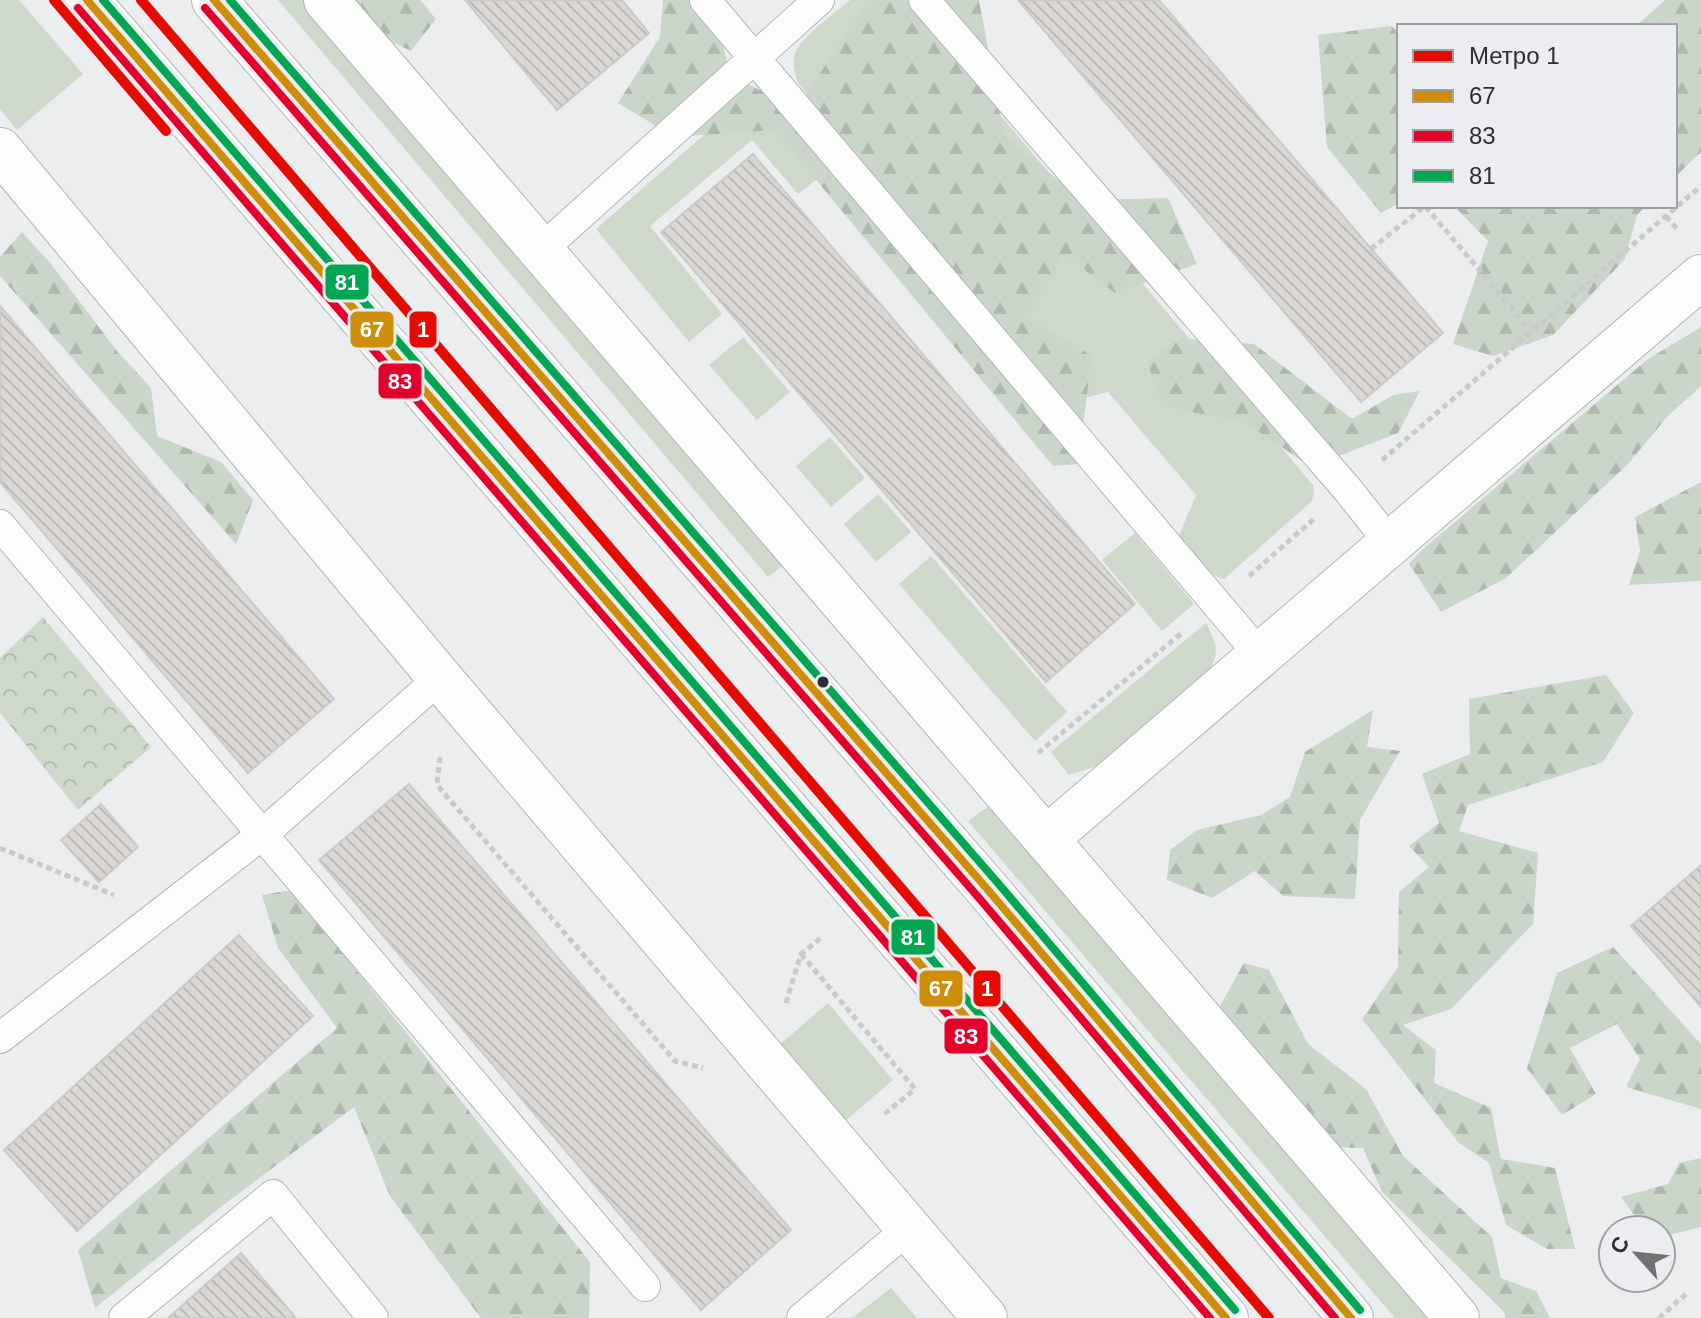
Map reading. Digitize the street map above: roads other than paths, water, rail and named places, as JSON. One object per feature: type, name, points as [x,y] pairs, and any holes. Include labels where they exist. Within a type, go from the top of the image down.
[{"type":"street","points":[[87,0],[1226,1318]]},
{"type":"street","points":[[214,0],[988,890],[1351,1318]]},
{"type":"street","points":[[326,0],[1457,1318]]},
{"type":"street","points":[[0,150],[440,678],[985,1318]]},
{"type":"street","points":[[1046,839],[1701,277]]},
{"type":"lane","points":[[705,0],[1260,655]]},
{"type":"lane","points":[[541,250],[819,0]]},
{"type":"lane","points":[[924,0],[1338,478],[1390,543]]},
{"type":"lane","points":[[0,525],[645,1286]]},
{"type":"lane","points":[[0,1038],[264,833],[440,678]]},
{"type":"lane","points":[[124,1318],[273,1195],[373,1318]]},
{"type":"lane","points":[[802,1318],[908,1229]]},
{"type":"metro line","name":"1","points":[[54,0],[166,131]]},
{"type":"metro line","name":"1","points":[[141,0],[1269,1318]]}]
